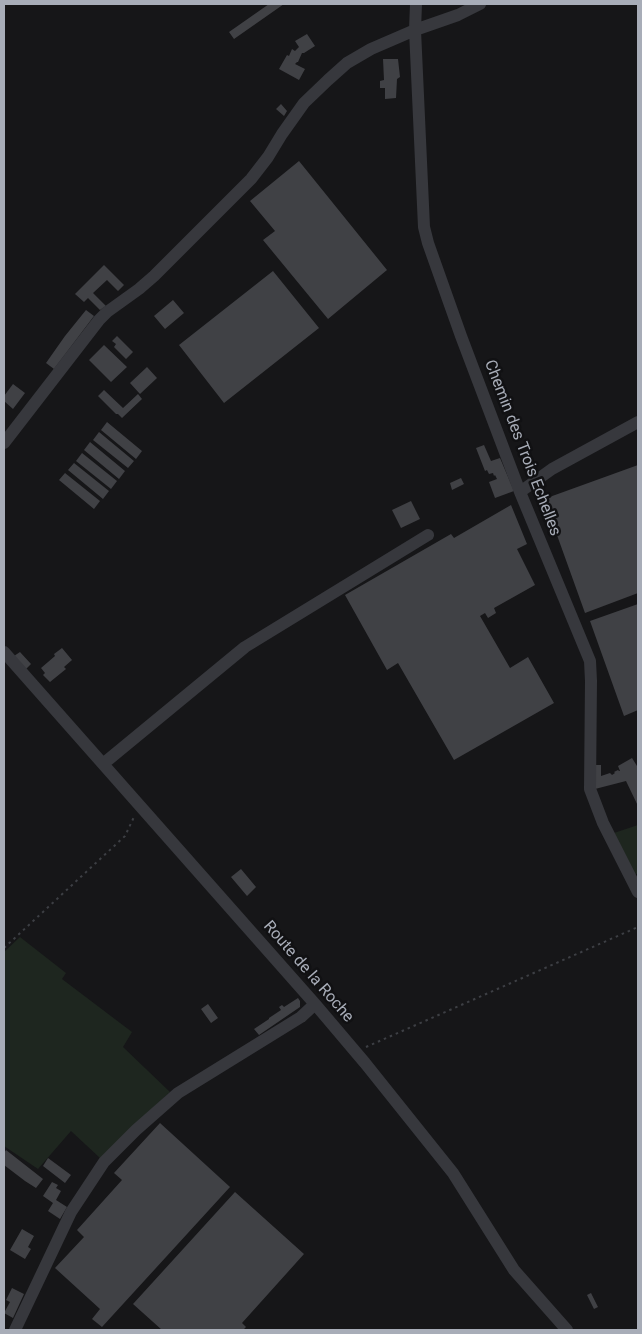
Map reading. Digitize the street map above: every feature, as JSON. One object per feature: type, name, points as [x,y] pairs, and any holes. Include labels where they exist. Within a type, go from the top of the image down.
[{"type":"street","name":"Chemin des Trois Echelles","points":[[416,4],[415,30],[424,227],[428,244],[520,492],[590,661],[590,789],[603,823],[638,892]]},
{"type":"street","points":[[4,443],[99,320],[107,312],[139,290],[251,179],[304,103],[347,63],[371,49],[415,30],[458,15],[480,4]]},
{"type":"street","points":[[520,492],[552,469],[638,422]]},
{"type":"street","points":[[103,764],[245,647],[428,535]]},
{"type":"street","name":"Route de la Roche","points":[[4,652],[356,1052],[454,1173],[514,1270],[567,1330]]},
{"type":"street","points":[[15,1330],[71,1212],[104,1162],[136,1130],[178,1093],[301,1016],[315,1004]]},
{"type":"path","points":[[4,948],[125,836],[139,805]]},
{"type":"path","points":[[356,1052],[638,927]]},
{"type":"shaded area","points":[[638,825],[638,873],[635,875],[614,833]]},
{"type":"shaded area","points":[[20,937],[66,973],[62,979],[132,1032],[123,1047],[170,1092],[100,1158],[71,1131],[38,1169],[4,1146],[4,952]]},
{"type":"building","points":[[269,4],[284,4],[234,39],[229,32]]},
{"type":"building","points":[[307,34],[315,46],[302,53],[295,64],[305,69],[299,80],[279,69],[292,49],[295,51],[299,47],[295,41]]},
{"type":"building","points":[[383,59],[398,59],[400,77],[397,79],[396,98],[385,99],[385,88],[380,88],[380,81],[384,80]]},
{"type":"building","points":[[281,104],[287,111],[284,116],[276,109]]},
{"type":"building","points":[[299,161],[387,270],[328,319],[263,240],[275,231],[250,201]]},
{"type":"building","points":[[104,265],[124,285],[118,291],[107,280],[93,293],[106,306],[100,310],[88,298],[84,302],[75,294]]},
{"type":"building","points":[[273,271],[319,328],[224,403],[179,345]]},
{"type":"building","points":[[173,300],[184,313],[165,329],[154,316]]},
{"type":"building","points":[[86,310],[94,316],[54,369],[46,363]]},
{"type":"building","points":[[117,336],[133,352],[126,359],[114,347],[116,344],[112,341]]},
{"type":"building","points":[[104,345],[127,367],[111,382],[89,360]]},
{"type":"building","points":[[147,367],[157,378],[140,394],[130,383]]},
{"type":"building","points":[[13,384],[25,393],[13,409],[4,401],[4,396]]},
{"type":"building","points":[[104,390],[123,408],[138,394],[142,399],[122,418],[98,396]]},
{"type":"building","points":[[107,422],[142,451],[136,459],[101,430]]},
{"type":"building","points":[[99,432],[134,461],[128,468],[93,440]]},
{"type":"building","points":[[90,442],[125,471],[119,479],[84,450]]},
{"type":"building","points":[[484,445],[491,461],[500,458],[514,491],[495,498],[489,482],[497,479],[493,473],[489,474],[487,470],[485,471],[476,448]]},
{"type":"building","points":[[82,453],[117,481],[111,489],[76,461]]},
{"type":"building","points":[[74,463],[109,491],[103,499],[68,470]]},
{"type":"building","points":[[638,465],[638,593],[585,613],[544,499]]},
{"type":"building","points":[[65,473],[100,501],[94,509],[59,480]]},
{"type":"building","points":[[461,478],[464,484],[452,490],[450,483]]},
{"type":"building","points":[[411,501],[420,519],[401,528],[392,510]]},
{"type":"building","points":[[511,505],[527,544],[517,549],[535,585],[494,608],[496,613],[488,618],[485,613],[480,616],[510,668],[528,657],[554,703],[454,760],[398,663],[387,670],[345,595],[451,534],[454,538]]},
{"type":"building","points":[[638,604],[638,710],[624,716],[590,621]]},
{"type":"building","points":[[62,648],[72,660],[64,667],[66,669],[50,682],[43,675],[45,673],[41,668]]},
{"type":"building","points":[[20,652],[31,664],[26,669],[14,656]]},
{"type":"building","points":[[632,758],[638,766],[638,806],[626,781],[595,789],[593,765],[601,765],[601,776],[610,773],[612,775],[618,770],[620,771],[618,766]]},
{"type":"building","points":[[241,869],[256,887],[247,896],[231,877]]},
{"type":"building","points":[[298,998],[300,1007],[259,1035],[254,1029],[281,1010],[279,1007],[282,1005],[284,1007]]},
{"type":"building","points":[[208,1004],[218,1018],[211,1023],[201,1009]]},
{"type":"building","points":[[160,1123],[230,1187],[102,1327],[92,1319],[100,1309],[55,1268],[84,1237],[77,1230],[122,1180],[114,1173]]},
{"type":"building","points":[[6,1150],[43,1179],[36,1188],[4,1165],[4,1153]]},
{"type":"building","points":[[48,1158],[71,1175],[65,1183],[43,1166]]},
{"type":"building","points":[[52,1182],[58,1185],[56,1188],[61,1191],[56,1200],[67,1207],[60,1219],[48,1211],[53,1203],[43,1196]]},
{"type":"building","points":[[235,1192],[304,1254],[242,1323],[246,1327],[243,1330],[162,1330],[133,1304]]},
{"type":"building","points":[[22,1229],[34,1236],[28,1247],[31,1249],[25,1259],[10,1250]]},
{"type":"building","points":[[12,1288],[24,1294],[13,1318],[4,1313],[10,1302],[6,1300]]},
{"type":"building","points":[[591,1293],[598,1307],[594,1309],[587,1295]]}]
